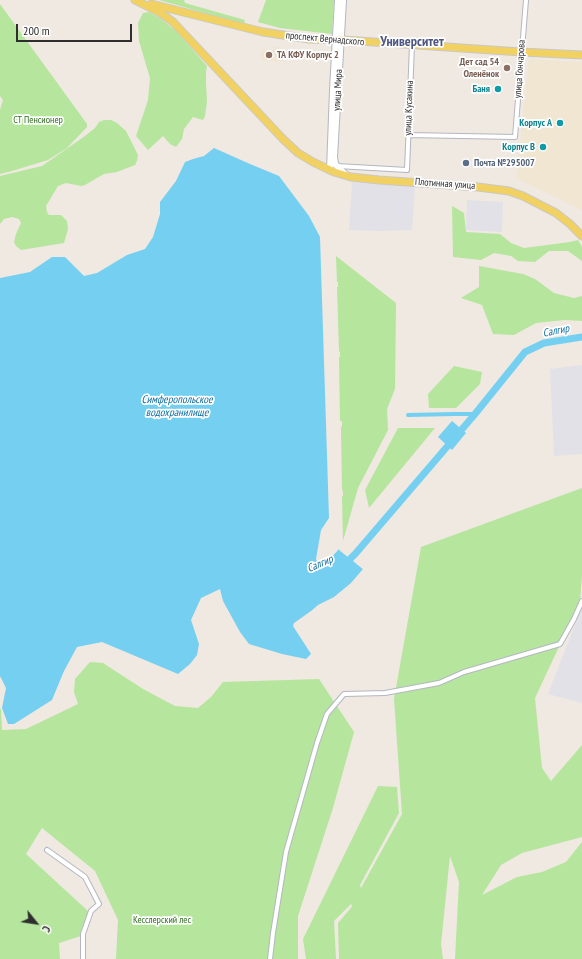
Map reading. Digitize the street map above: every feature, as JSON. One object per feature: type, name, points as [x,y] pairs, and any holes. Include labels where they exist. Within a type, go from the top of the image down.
[{"type":"main road","name":"проспект Вернадского","points":[[135,0],[282,36],[309,39],[582,55]]},
{"type":"main road","points":[[135,0],[159,12],[173,22],[283,139],[306,158],[330,170]]},
{"type":"main road","name":"проспект Вернадского","points":[[148,0],[213,19]]},
{"type":"main road","name":"улица Мира","points":[[337,166],[335,164],[334,157],[338,0]]},
{"type":"main road","name":"улица Мира","points":[[330,170],[338,40],[343,0]]},
{"type":"main road","points":[[158,2],[204,48],[282,134],[315,161],[330,170]]},
{"type":"main road","points":[[337,166],[346,175]]},
{"type":"main road","name":"Плотинная улица","points":[[330,170],[351,177],[502,190],[523,196],[556,213],[582,236]]},
{"type":"street","name":"улица Гончарова","points":[[408,136],[515,137],[526,0]]},
{"type":"street","name":"улица Кусакина","points":[[407,170],[412,45]]},
{"type":"street","name":"Плотинная улица","points":[[337,166],[407,170]]},
{"type":"street","points":[[270,959],[286,852],[317,743],[327,714],[344,694],[385,693],[439,683],[464,672],[560,644],[582,601]]},
{"type":"street","points":[[47,850],[85,876],[99,904],[91,911],[83,934],[83,959]]},
{"type":"shaded area","points":[[273,47],[284,48],[283,62],[261,60],[262,50],[273,51]]},
{"type":"shaded area","points":[[529,59],[582,62],[582,210],[516,178]]},
{"type":"shaded area","points":[[352,182],[415,186],[412,230],[349,230]]},
{"type":"shaded area","points":[[467,200],[503,202],[502,232],[466,230]]},
{"type":"shaded area","points":[[582,365],[582,454],[554,456],[550,369]]},
{"type":"shaded area","points":[[582,607],[582,703],[548,694]]},
{"type":"green space","points":[[159,0],[184,0],[185,3],[245,20],[244,24]]},
{"type":"green space","points":[[266,0],[334,0],[332,34],[280,28],[258,22]]},
{"type":"green space","name":"СТ Пенсионер","points":[[0,4],[87,124],[87,127],[67,148],[48,160],[0,174],[0,110],[3,100],[0,96]]},
{"type":"green space","points":[[149,12],[175,30],[207,66],[207,102],[203,120],[193,117],[184,129],[182,139],[176,147],[170,144],[163,136],[148,150],[136,136],[148,100],[150,78],[139,41],[138,23],[143,13]]},
{"type":"green space","points":[[111,120],[117,123],[126,131],[138,155],[135,165],[117,172],[104,174],[85,185],[81,186],[66,183],[58,186],[46,206],[49,215],[61,215],[67,221],[68,229],[64,243],[21,250],[14,242],[21,223],[19,219],[12,217],[4,219],[0,224],[0,176],[42,166],[85,136],[95,128],[99,122]]},
{"type":"green space","points":[[452,206],[464,213],[466,232],[500,234],[511,243],[524,248],[578,240],[582,247],[582,261],[568,251],[549,251],[535,262],[518,261],[511,256],[494,253],[481,260],[453,257]]},
{"type":"green space","points":[[336,256],[396,303],[395,389],[387,409],[388,430],[358,488],[343,541],[342,421],[340,421],[340,352]]},
{"type":"green space","points":[[479,266],[523,274],[535,279],[554,293],[574,298],[582,296],[582,321],[565,320],[536,323],[514,335],[493,334],[482,305],[461,298],[479,287]]},
{"type":"green space","points":[[454,366],[482,372],[480,384],[456,408],[429,408],[428,394]]},
{"type":"green space","points":[[398,428],[435,428],[369,508],[365,490]]},
{"type":"green space","points":[[582,488],[582,575],[580,602],[535,698],[542,768],[551,781],[582,745],[582,837],[522,853],[501,865],[482,895],[517,877],[542,872],[566,862],[582,842],[582,959],[455,959],[459,882],[450,856],[441,944],[443,959],[339,959],[338,923],[350,909],[352,906],[351,904],[334,921],[336,959],[306,959],[303,939],[378,786],[397,787],[399,813],[360,885],[361,888],[402,814],[394,699],[421,547]]},
{"type":"green space","name":"Кесслерский лес","points":[[90,662],[103,663],[143,689],[175,706],[198,708],[211,697],[223,682],[319,679],[354,732],[333,808],[298,916],[298,959],[116,959],[118,920],[95,871],[42,828],[26,854],[89,912],[81,936],[59,943],[60,959],[0,959],[0,709],[2,730],[26,729],[78,704],[74,692],[75,679]]},
{"type":"water","name":"Симферопольское водохранилище","points":[[214,148],[279,176],[309,216],[320,237],[329,518],[321,530],[316,559],[318,563],[325,562],[329,560],[339,549],[363,569],[351,583],[334,597],[318,605],[294,623],[293,626],[311,654],[306,659],[282,654],[249,644],[240,632],[223,601],[220,589],[201,598],[191,620],[199,644],[197,655],[190,664],[178,674],[102,642],[77,647],[64,671],[52,700],[14,724],[8,724],[2,708],[6,688],[0,676],[0,278],[30,272],[52,257],[65,257],[84,276],[97,273],[127,255],[145,249],[153,237],[160,214],[160,202],[176,181],[185,162],[204,156]]},
{"type":"water","points":[[452,421],[466,433],[452,450],[438,437]]},
{"type":"pier","points":[[340,548],[364,567],[363,569],[339,550]]},
{"type":"waterway","name":"Салгир","points":[[345,564],[475,414],[525,352],[544,343],[582,337]]},
{"type":"waterway","points":[[408,415],[475,414]]},
{"type":"place","name":"ТА КФУ Корпус 2","points":[[269,55]]},
{"type":"place","name":"Дет сад 54 Оленёнок","points":[[507,68]]},
{"type":"place","name":"Баня","points":[[498,89]]},
{"type":"place","name":"Корпус А","points":[[560,123]]},
{"type":"place","name":"Корпус В","points":[[543,147]]},
{"type":"place","name":"Почта №295007","points":[[466,163]]},
{"type":"district","name":"Университет","points":[[412,42]]}]
